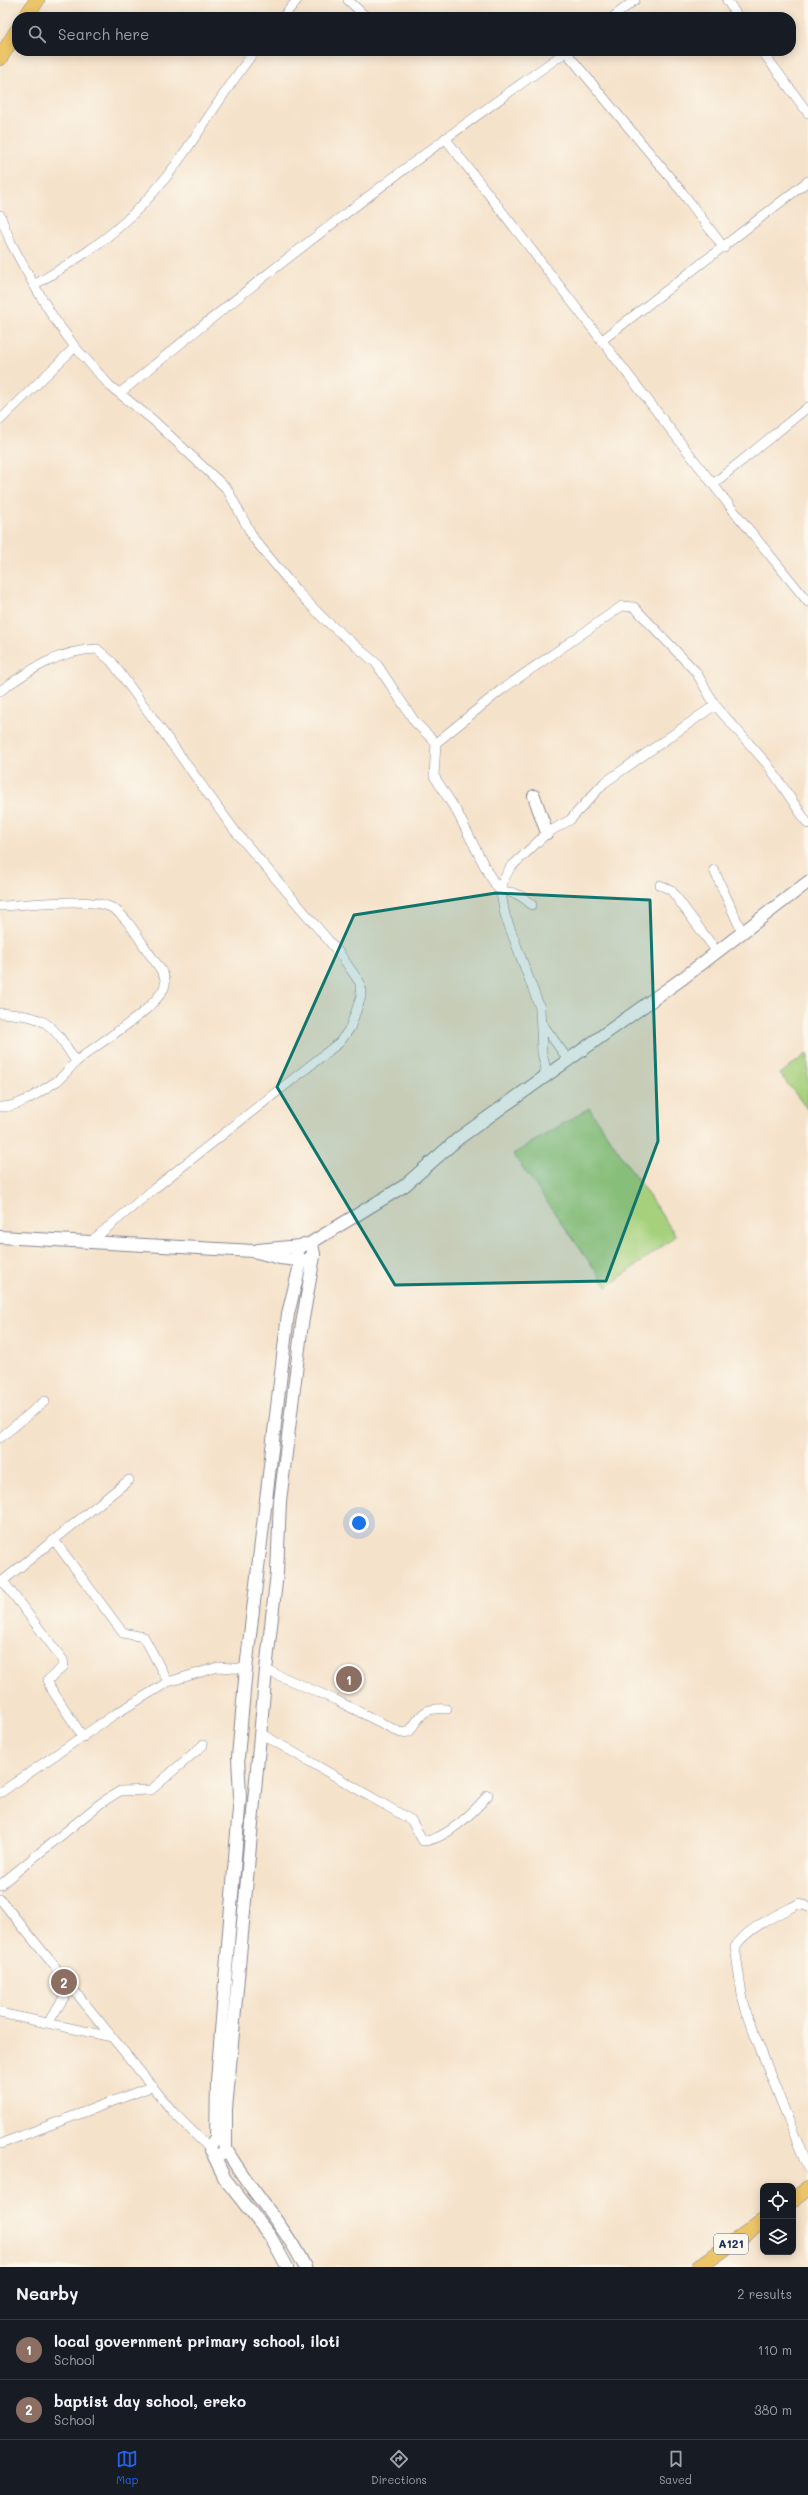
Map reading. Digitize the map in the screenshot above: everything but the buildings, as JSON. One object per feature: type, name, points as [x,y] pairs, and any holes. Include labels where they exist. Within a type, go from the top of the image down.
[{"type":"main road","points":[[29,12],[37,0]]},
{"type":"main road","points":[[2,52],[12,38]]},
{"type":"main road","points":[[796,2198],[808,2189]]},
{"type":"main road","name":"A121","points":[[699,2267],[760,2223]]},
{"type":"street","points":[[287,12],[296,0]]},
{"type":"street","points":[[348,0],[361,12]]},
{"type":"street","points":[[619,12],[635,0]]},
{"type":"street","points":[[727,0],[735,12]]},
{"type":"street","points":[[34,285],[94,248],[138,210],[192,140],[252,56]]},
{"type":"street","points":[[120,393],[216,314],[444,138],[560,56]]},
{"type":"street","points":[[571,56],[682,192],[724,248]]},
{"type":"street","points":[[766,56],[808,113]]},
{"type":"street","points":[[444,138],[713,484],[808,602]]},
{"type":"street","points":[[602,341],[724,248],[808,181]]},
{"type":"street","points":[[0,215],[11,242],[34,285],[53,317],[75,347],[110,386],[158,425],[227,489],[254,539],[296,590],[324,619],[376,664],[415,722],[436,743]]},
{"type":"street","points":[[0,420],[75,347]]},
{"type":"street","points":[[713,484],[808,407]]},
{"type":"street","points":[[501,893],[488,873],[457,812],[434,776],[436,743],[501,690],[622,606],[634,607],[696,672],[715,706],[768,765],[808,824]]},
{"type":"street","points":[[0,691],[43,663],[76,650],[97,649],[112,662],[235,831],[340,954],[360,984],[361,997],[350,1028],[340,1042],[155,1188],[89,1243]]},
{"type":"street","points":[[544,1078],[546,1069],[540,1008],[505,915],[501,893],[503,881],[510,868],[547,833],[570,820],[604,783],[715,706]]},
{"type":"street","points":[[534,796],[547,833]]},
{"type":"street","points":[[714,870],[742,932]]},
{"type":"street","points":[[287,2267],[270,2236],[225,2179],[218,2147],[217,2081],[240,1796],[238,1756],[246,1669],[288,1314],[300,1260],[296,1254],[304,1245],[404,1186],[459,1138],[569,1061],[717,952],[808,882]]},
{"type":"street","points":[[660,885],[671,890],[717,952]]},
{"type":"street","points":[[501,893],[507,891],[518,894],[532,905]]},
{"type":"street","points":[[0,906],[71,902],[108,906],[122,916],[164,976],[164,987],[154,1000],[122,1028],[76,1062],[58,1080],[29,1098],[8,1108],[0,1107]]},
{"type":"street","points":[[0,1013],[38,1017],[52,1026],[76,1062]]},
{"type":"street","points":[[541,1022],[569,1061]]},
{"type":"street","points":[[0,1237],[253,1251],[304,1245],[314,1248],[314,1256],[306,1288],[283,1471],[275,1595],[266,1670],[226,2109],[218,2147]]},
{"type":"street","points":[[253,1251],[280,1258],[309,1261],[314,1256]]},
{"type":"street","points":[[0,1438],[45,1401]]},
{"type":"street","points":[[83,1736],[50,1687],[48,1680],[64,1666],[63,1660],[2,1582],[129,1480]]},
{"type":"street","points":[[54,1540],[123,1633],[144,1637],[168,1682]]},
{"type":"street","points":[[0,1793],[83,1736],[168,1682],[218,1667],[246,1669]]},
{"type":"street","points":[[266,1670],[336,1700],[401,1733],[409,1732],[424,1711],[434,1708],[447,1709]]},
{"type":"street","points":[[260,1733],[411,1820],[423,1841],[432,1841],[474,1812],[488,1795]]},
{"type":"street","points":[[0,1885],[102,1803],[120,1791],[152,1790],[203,1745]]},
{"type":"street","points":[[0,1899],[173,2112],[218,2147],[238,2171],[298,2252],[305,2267]]},
{"type":"street","points":[[808,1907],[800,1903],[741,1938],[735,1947],[742,1995],[748,2018],[808,2168]]},
{"type":"street","points":[[48,2023],[71,1986]]},
{"type":"street","points":[[0,2012],[112,2038]]},
{"type":"street","points":[[0,2144],[153,2086]]},
{"type":"highlighted area","points":[[496,893],[650,900],[658,1141],[606,1281],[395,1285],[277,1087],[354,915]]},
{"type":"green space","points":[[808,1053],[808,1110],[780,1074]]},
{"type":"green space","points":[[589,1108],[676,1236],[607,1287],[513,1154]]},
{"type":"place","name":"local government primary school, iloti","points":[[349,1679]]},
{"type":"place","name":"baptist day school, ereko","points":[[64,1982]]}]
